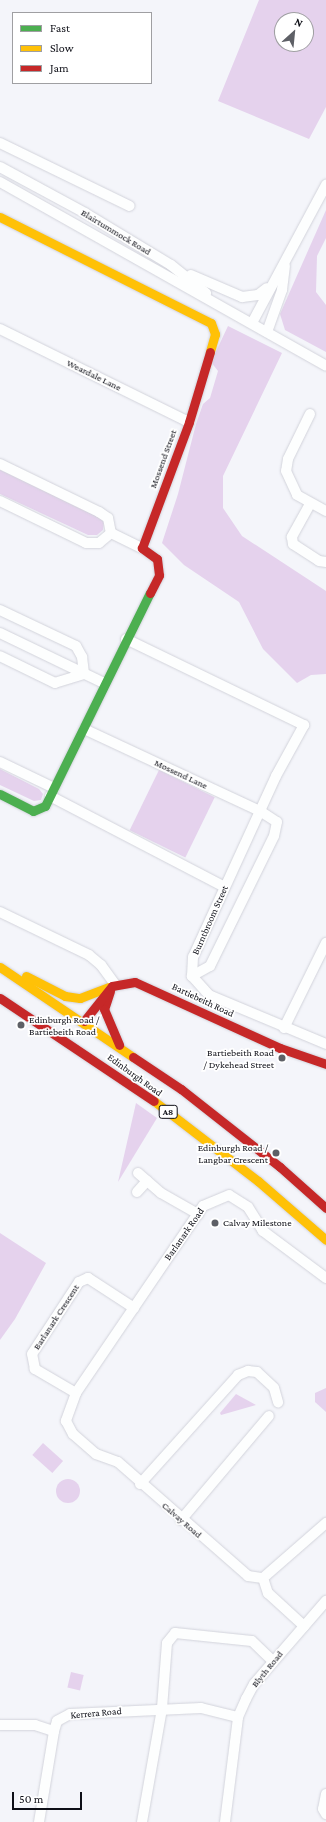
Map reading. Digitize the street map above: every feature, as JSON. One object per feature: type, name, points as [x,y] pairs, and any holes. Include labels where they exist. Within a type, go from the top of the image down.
[{"type":"street","points":[[0,143],[130,206]]},
{"type":"street","name":"Blairtummock Road","points":[[0,167],[46,190],[171,266],[225,308]]},
{"type":"street","name":"Blairtummock Road","points":[[0,182],[79,224],[164,276],[225,308],[326,366]]},
{"type":"street","points":[[252,323],[268,287],[285,266],[315,201],[326,185]]},
{"type":"street","name":"Mossend Street","points":[[0,217],[211,323],[215,334],[189,422],[142,548]]},
{"type":"street","points":[[171,266],[233,296],[252,297],[268,287]]},
{"type":"street","points":[[267,332],[282,290],[285,266]]},
{"type":"street","name":"Weardale Lane","points":[[0,329],[189,422]]},
{"type":"street","points":[[310,414],[288,459],[286,471],[292,488],[310,504],[326,511]]},
{"type":"street","points":[[0,464],[99,512],[108,518],[111,533]]},
{"type":"street","points":[[0,501],[86,543],[99,543],[111,533]]},
{"type":"street","points":[[310,504],[292,537],[293,544],[319,561],[326,562]]},
{"type":"street","points":[[0,794],[33,811],[45,806],[84,729],[104,683],[159,575],[157,559],[142,548],[111,533]]},
{"type":"street","points":[[0,610],[76,646],[82,657],[84,674]]},
{"type":"street","points":[[0,633],[104,683]]},
{"type":"street","name":"Burntbroom Street","points":[[126,639],[304,725],[260,812],[193,957],[192,976]]},
{"type":"street","points":[[0,656],[55,683],[84,674]]},
{"type":"street","name":"Mossend Lane","points":[[84,729],[260,812],[277,822]]},
{"type":"street","points":[[0,762],[225,886]]},
{"type":"street","name":"Burntbroom Street","points":[[192,976],[210,966],[274,836],[277,822]]},
{"type":"street","points":[[0,912],[89,955],[101,965],[114,985]]},
{"type":"street","points":[[284,1028],[326,943]]},
{"type":"street","name":"Bartiebeith Road","points":[[0,967],[16,969],[65,996],[80,998],[114,985],[139,983],[280,1048],[326,1064]]},
{"type":"street","name":"Edinburgh Road","points":[[0,967],[119,1045],[216,1116],[326,1208]]},
{"type":"street","points":[[192,976],[209,995],[284,1028],[326,1044]]},
{"type":"street","points":[[72,1036],[114,985]]},
{"type":"street","points":[[114,985],[104,1009],[119,1045]]},
{"type":"street","name":"Edinburgh Road","points":[[0,998],[72,1036],[252,1177],[326,1240]]},
{"type":"street","points":[[138,1173],[161,1193],[198,1214]]},
{"type":"street","points":[[138,1192],[147,1181]]},
{"type":"street","name":"Barlanark Road","points":[[76,1393],[203,1206],[229,1195],[248,1207],[263,1230],[326,1278]]},
{"type":"street","name":"Barlanark Crescent","points":[[76,1393],[35,1369],[32,1354],[79,1282],[88,1278],[134,1308]]},
{"type":"street","points":[[140,1484],[238,1375],[257,1372],[274,1388],[278,1402]]},
{"type":"street","name":"Calvay Road","points":[[76,1393],[66,1421],[73,1434],[96,1454],[118,1462],[140,1484],[181,1520],[248,1576],[263,1578]]},
{"type":"street","points":[[181,1520],[269,1416]]},
{"type":"street","points":[[304,1626],[268,1593],[263,1578],[326,1523]]},
{"type":"street","name":"Blyth Road","points":[[225,1822],[238,1717],[254,1684],[326,1601]]},
{"type":"street","points":[[142,1822],[162,1708],[167,1643],[175,1633],[252,1642],[273,1661]]},
{"type":"street","name":"Kerrera Road","points":[[54,1730],[57,1721],[70,1714],[162,1708],[201,1708],[238,1717]]},
{"type":"street","points":[[0,1725],[35,1725],[54,1730],[39,1822]]},
{"type":"street","points":[[326,1794],[323,1809],[326,1814]]},
{"type":"shaded area","points":[[259,0],[326,0],[326,107],[309,139],[218,101]]},
{"type":"shaded area","points":[[326,210],[326,238],[317,256],[316,292],[326,305],[326,352],[285,330],[280,314]]},
{"type":"shaded area","points":[[228,326],[282,353],[223,476],[223,508],[242,536],[326,591],[326,674],[311,675],[297,683],[263,649],[239,602],[184,565],[162,543],[178,494],[196,424],[203,404],[210,398],[218,371],[211,362]]},
{"type":"shaded area","points":[[0,469],[99,517],[104,522],[103,530],[97,535],[88,535],[0,494]]},
{"type":"shaded area","points":[[0,769],[39,789],[43,794],[41,800],[34,801],[0,785]]},
{"type":"shaded area","points":[[159,770],[215,797],[185,857],[130,830]]},
{"type":"shaded area","points":[[136,1103],[157,1118],[118,1182]]},
{"type":"shaded area","points":[[0,1233],[46,1263],[15,1319],[0,1340]]},
{"type":"shaded area","points":[[326,1388],[326,1412],[315,1402],[315,1393]]},
{"type":"shaded area","points":[[236,1394],[256,1405],[221,1415],[220,1413]]},
{"type":"shaded area","points":[[43,1443],[63,1461],[52,1473],[32,1455]]},
{"type":"shaded area","points":[[68,1479],[76,1483],[80,1491],[76,1499],[68,1503],[60,1499],[56,1491],[60,1483]]},
{"type":"shaded area","points":[[71,1672],[84,1675],[80,1691],[67,1688]]},
{"type":"traffic: fast","points":[[0,794],[33,811],[45,806],[150,593]]},
{"type":"traffic: slow","points":[[0,217],[211,323],[215,334],[210,352]]},
{"type":"traffic: slow","points":[[0,967],[133,1057]]},
{"type":"traffic: slow","points":[[26,976],[65,996],[80,998],[109,987]]},
{"type":"traffic: slow","points":[[154,1101],[258,1181],[326,1240]]},
{"type":"traffic: jam","points":[[150,593],[159,575],[157,559],[142,548],[189,422],[210,352]]},
{"type":"traffic: jam","points":[[84,1021],[112,986],[135,982],[280,1048],[326,1064]]},
{"type":"traffic: jam","points":[[110,991],[104,1009],[119,1045]]},
{"type":"traffic: jam","points":[[0,998],[154,1101]]},
{"type":"traffic: jam","points":[[133,1057],[181,1089],[280,1167],[326,1208]]},
{"type":"place","name":"Edinburgh Road / Bartiebeith Road","points":[[21,1025]]},
{"type":"place","name":"Bartiebeith Road / Dykehead Street","points":[[282,1058]]},
{"type":"place","name":"Edinburgh Road / Langbar Crescent","points":[[276,1153]]},
{"type":"place","name":"Calvay Milestone","points":[[215,1223]]}]
